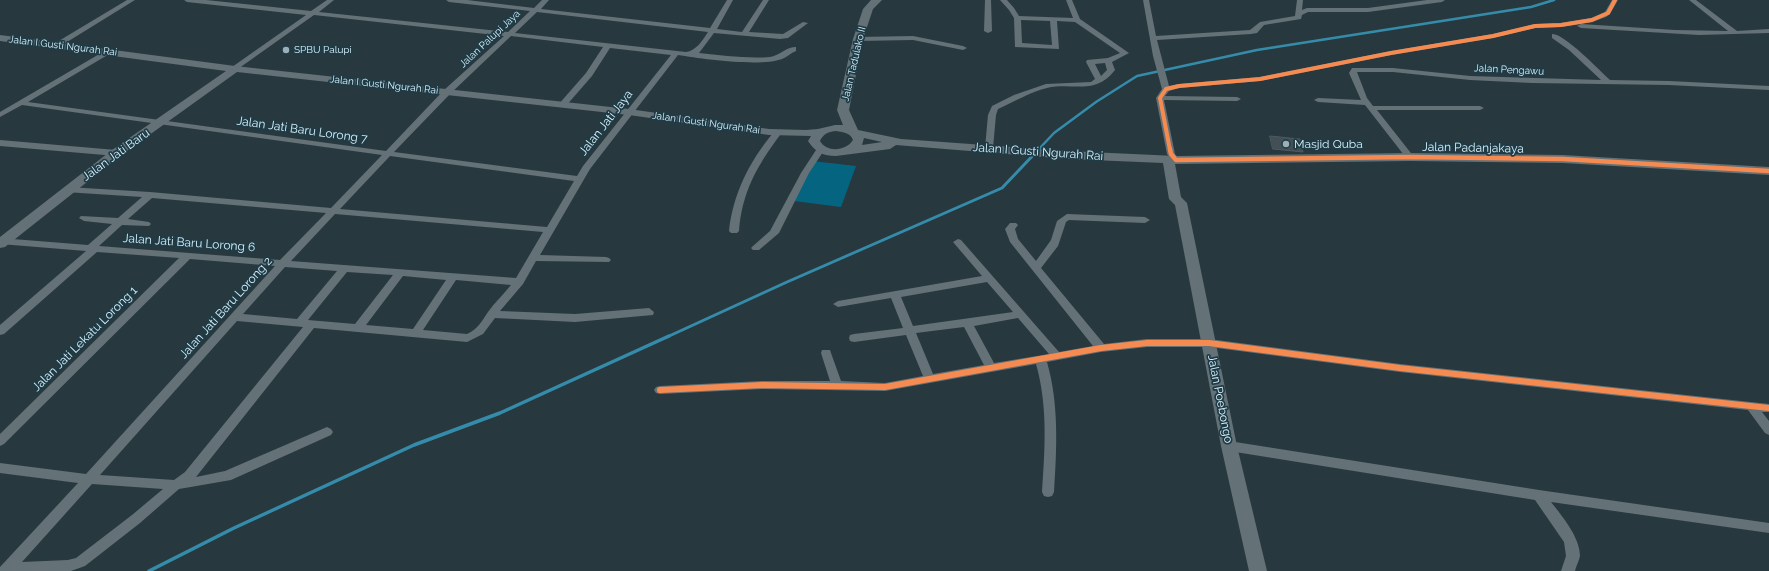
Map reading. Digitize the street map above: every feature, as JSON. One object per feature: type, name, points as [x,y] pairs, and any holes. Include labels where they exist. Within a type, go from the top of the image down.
[{"type":"main road","name":"Jalan Tadulako II","points":[[853,132],[843,110],[858,39],[868,9],[877,0]]},
{"type":"main road","name":"Jalan I Gusti Ngurah Rai","points":[[0,38],[108,51],[235,69],[629,112],[773,134],[836,152],[901,143]]},
{"type":"main road","name":"Jalan Jati Baru","points":[[1,242],[116,153],[235,69]]},
{"type":"main road","points":[[820,148],[814,141],[815,138],[843,110]]},
{"type":"main road","name":"Jalan I Gusti Ngurah Rai","points":[[773,134],[806,133],[841,128],[901,143],[990,148],[1068,155],[1172,158]]},
{"type":"main road","points":[[848,150],[857,144],[859,140],[853,132]]},
{"type":"main road","name":"Jalan Padanjakaya","points":[[1172,158],[1410,157],[1563,159],[1769,171]]},
{"type":"main road","name":"Jalan Poebongo","points":[[1172,158],[1175,199],[1180,203],[1209,343],[1228,446],[1258,571]]},
{"type":"street","points":[[56,45],[132,0]]},
{"type":"street","points":[[187,0],[676,53],[735,58],[766,59],[781,57],[792,49]]},
{"type":"street","points":[[235,69],[331,0]]},
{"type":"street","points":[[448,0],[780,37],[785,36],[805,23]]},
{"type":"street","name":"Jalan Palupi Jaya","points":[[447,92],[546,0]]},
{"type":"street","points":[[686,54],[696,51],[713,30],[730,0]]},
{"type":"street","points":[[744,34],[766,0]]},
{"type":"street","points":[[988,0],[988,31]]},
{"type":"street","points":[[1003,0],[1012,9],[1017,18],[1019,46],[1056,47],[1053,20]]},
{"type":"street","points":[[1069,0],[1076,20]]},
{"type":"street","points":[[1146,0],[1156,52],[1166,89]]},
{"type":"street","points":[[1154,38],[1251,32],[1262,23],[1299,18],[1298,14],[1300,0]]},
{"type":"street","points":[[1368,0],[1375,9]]},
{"type":"street","points":[[1298,14],[1303,11],[1315,9],[1375,9],[1423,1],[1442,0]]},
{"type":"street","points":[[1561,25],[1592,20],[1604,16],[1608,13],[1615,0]]},
{"type":"street","points":[[1692,0],[1735,33]]},
{"type":"street","points":[[1604,16],[1626,28]]},
{"type":"street","points":[[1017,18],[1076,20],[1125,53],[1110,60],[1090,62],[1099,79]]},
{"type":"street","points":[[1172,158],[1160,98],[1166,89],[1179,86],[1260,78],[1493,36],[1535,26],[1561,25],[1735,33],[1767,33]]},
{"type":"street","points":[[1555,36],[1572,48],[1608,82]]},
{"type":"street","points":[[858,39],[913,38],[963,48]]},
{"type":"street","points":[[562,105],[589,74],[608,45]]},
{"type":"street","points":[[0,115],[108,51]]},
{"type":"street","name":"Jalan Jati Jaya","points":[[235,317],[467,338],[476,335],[481,331],[492,314],[519,282],[586,168],[676,53]]},
{"type":"street","points":[[990,148],[992,115],[995,108],[1017,97],[1046,86],[1092,84],[1109,74],[1111,70],[1108,62],[1110,60]]},
{"type":"street","points":[[1346,62],[1353,72],[1360,93],[1410,157]]},
{"type":"street","name":"Jalan Pengawu","points":[[1353,72],[1358,69],[1372,69],[1470,78],[1704,84],[1769,88]]},
{"type":"street","name":"Jalan Jati Baru Lorong 2","points":[[6,570],[284,262],[447,92]]},
{"type":"street","points":[[1160,98],[1237,99]]},
{"type":"street","points":[[1318,100],[1369,105],[1480,108]]},
{"type":"street","name":"Jalan Jati Baru Lorong 7","points":[[21,103],[580,180]]},
{"type":"street","points":[[734,231],[736,212],[750,172],[773,134]]},
{"type":"street","points":[[0,143],[116,153]]},
{"type":"street","points":[[756,248],[774,233],[805,173],[820,148]]},
{"type":"street","points":[[68,190],[150,195],[550,230]]},
{"type":"street","points":[[0,331],[150,195]]},
{"type":"street","points":[[1036,267],[1044,259],[1056,242],[1061,231],[1062,221],[1068,217],[1145,220]]},
{"type":"street","points":[[84,218],[146,224]]},
{"type":"street","points":[[1013,225],[1010,229],[1013,240],[1101,348]]},
{"type":"street","name":"Jalan Jati Baru Lorong 6","points":[[1,242],[284,262],[519,282]]},
{"type":"street","points":[[958,242],[1056,355]]},
{"type":"street","name":"Jalan Jati Lekatu Lorong 1","points":[[0,441],[188,255]]},
{"type":"street","points":[[533,258],[606,260]]},
{"type":"street","points":[[6,570],[68,566],[80,562],[194,472],[306,324],[345,268]]},
{"type":"street","points":[[357,329],[400,273]]},
{"type":"street","points":[[415,334],[454,277]]},
{"type":"street","points":[[838,304],[989,278]]},
{"type":"street","points":[[894,295],[930,379]]},
{"type":"street","points":[[492,314],[575,318],[649,312]]},
{"type":"street","points":[[854,338],[967,324],[1022,314]]},
{"type":"street","points":[[967,324],[991,367]]},
{"type":"street","points":[[660,390],[762,385],[837,385],[885,387],[1101,348],[1147,343],[1209,343],[1400,368],[1769,408]]},
{"type":"street","points":[[826,353],[837,385]]},
{"type":"street","points":[[1040,358],[1047,377],[1050,400],[1051,443],[1048,492]]},
{"type":"street","points":[[1751,406],[1769,430]]},
{"type":"street","points":[[0,468],[89,478],[176,485],[227,476],[327,432]]},
{"type":"street","points":[[1228,446],[1539,495],[1769,528]]},
{"type":"street","points":[[1539,495],[1565,532],[1573,549],[1573,557],[1568,571]]},
{"type":"shaded area","points":[[812,161],[856,166],[841,207],[794,201]]},
{"type":"building","name":"Masjid Quba","points":[[1270,136],[1300,139],[1303,152],[1273,149]]},
{"type":"waterway","points":[[1038,150],[1054,133],[1096,102],[1137,76],[1257,50],[1531,7],[1554,0]]},
{"type":"waterway","points":[[667,337],[787,282],[1002,188],[1039,149]]},
{"type":"waterway","points":[[149,571],[234,528],[414,445],[500,413],[669,336]]},
{"type":"cycle path","points":[[1615,0],[1608,13],[1592,20],[1561,25],[1535,26],[1493,36],[1391,53],[1260,79],[1179,86],[1166,89],[1160,98],[1171,154],[1176,160],[1410,157],[1563,159],[1769,171]]},
{"type":"cycle path","points":[[660,390],[762,385],[837,385],[885,387],[1101,348],[1147,343],[1209,343],[1400,368],[1769,408]]},
{"type":"place","name":"SPBU Palupi","points":[[286,50]]},
{"type":"place","name":"Masjid Quba","points":[[1286,144]]}]
